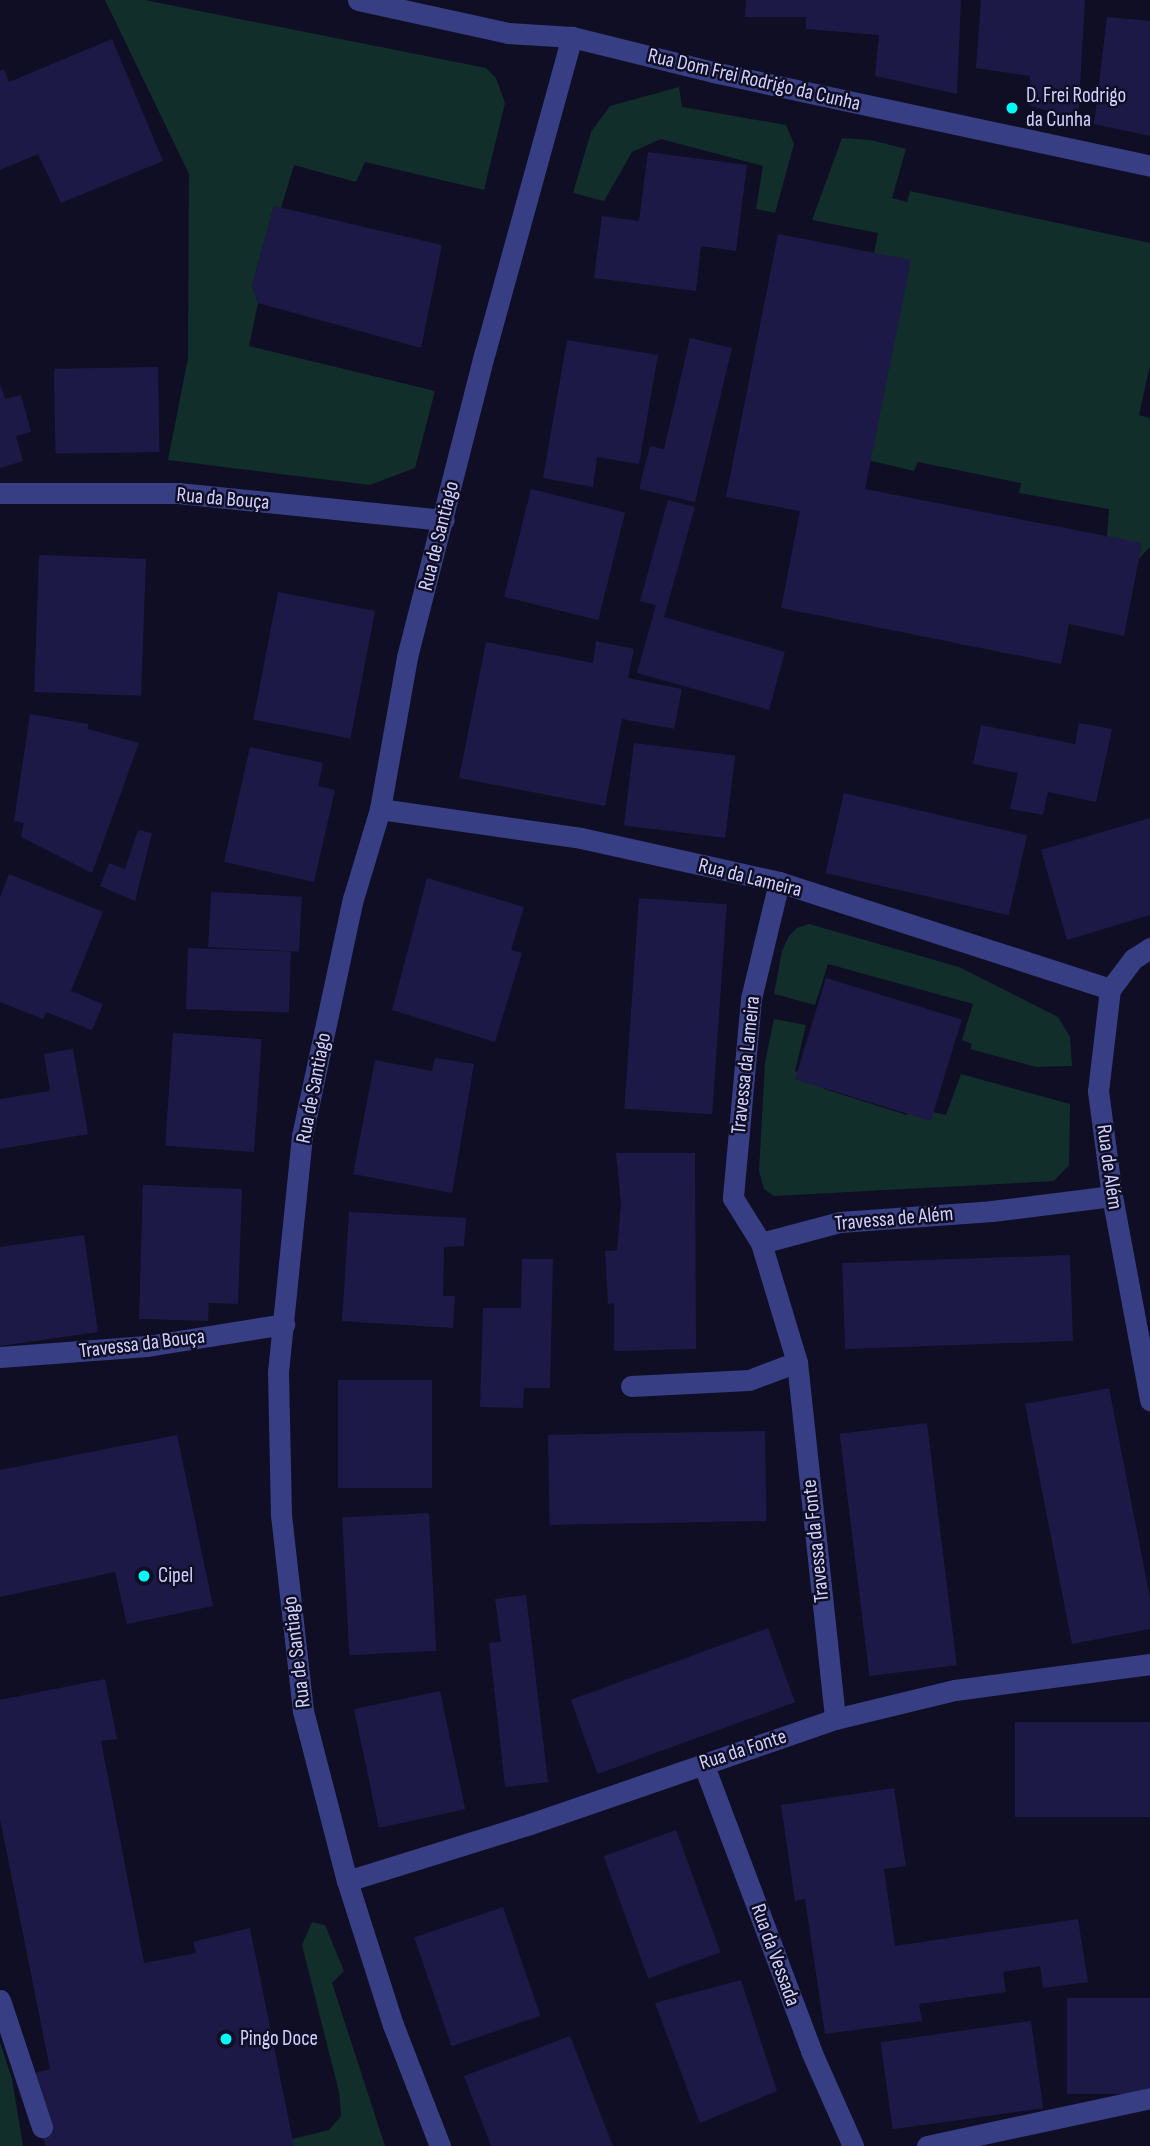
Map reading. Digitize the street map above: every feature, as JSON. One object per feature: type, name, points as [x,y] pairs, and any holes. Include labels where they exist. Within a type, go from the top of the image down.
[{"type":"street","name":"Rua Dom Frei Rodrigo da Cunha","points":[[358,0],[508,33],[572,37],[713,72],[1150,166]]},
{"type":"street","name":"Rua de Santiago","points":[[440,2146],[393,2025],[347,1881],[303,1711],[284,1541],[278,1372],[302,1136],[353,899],[380,808],[407,657],[485,352],[572,37]]},
{"type":"street","name":"Rua da Bouça","points":[[0,494],[178,494],[444,520]]},
{"type":"street","name":"Rua da Lameira","points":[[380,808],[581,838],[779,883],[1110,989]]},
{"type":"street","name":"Travessa da Lameira","points":[[761,1243],[733,1198],[751,999],[779,883]]},
{"type":"street","points":[[1110,989],[1133,959],[1150,948]]},
{"type":"street","name":"Rua de Além","points":[[1110,989],[1098,1091],[1112,1196],[1150,1400]]},
{"type":"street","name":"Travessa de Além","points":[[761,1243],[840,1222],[992,1211],[1112,1196]]},
{"type":"street","points":[[631,1386],[749,1380],[797,1362],[761,1243]]},
{"type":"street","name":"Travessa da Bouça","points":[[0,1357],[147,1346],[284,1324]]},
{"type":"street","name":"Travessa da Fonte","points":[[797,1362],[835,1719]]},
{"type":"street","name":"Rua da Fonte","points":[[347,1881],[530,1824],[835,1719],[955,1690],[1150,1664]]},
{"type":"street","name":"Rua da Vessada","points":[[703,1763],[811,2051],[853,2146]]},
{"type":"street","points":[[0,2000],[42,2127]]},
{"type":"street","points":[[927,2146],[1150,2098]]},
{"type":"green space","points":[[105,0],[145,0],[486,68],[496,78],[505,103],[484,190],[365,162],[356,182],[294,165],[281,208],[274,206],[252,286],[258,303],[249,346],[435,391],[415,468],[370,485],[168,460],[188,358],[189,174]]},
{"type":"green space","points":[[679,87],[682,107],[786,125],[794,144],[775,213],[756,209],[763,166],[661,139],[632,152],[604,201],[573,193],[591,132],[610,106]]},
{"type":"green space","points":[[842,138],[871,140],[906,149],[892,198],[907,202],[910,191],[1150,243],[1150,365],[1139,415],[1150,418],[1150,547],[1124,574],[1104,575],[1109,509],[1019,493],[1021,483],[918,462],[914,471],[834,452],[878,233],[812,220]]},
{"type":"green space","points":[[809,924],[959,967],[1058,1017],[1070,1037],[1072,1066],[1036,1067],[970,1049],[972,1044],[962,1040],[973,1004],[828,964],[815,1005],[774,994],[782,951],[789,936],[797,928]]},
{"type":"green space","points":[[774,1019],[806,1025],[795,1071],[828,1082],[824,1089],[907,1115],[910,1107],[946,1115],[961,1074],[1070,1104],[1069,1165],[1054,1181],[774,1196],[764,1189],[759,1171],[765,1063]]},
{"type":"green space","points":[[312,1922],[325,1925],[344,1971],[332,1983],[385,2146],[294,2146],[292,2139],[329,2130],[341,2116],[339,2092],[302,1945]]},
{"type":"green space","points":[[0,2042],[12,2079],[23,2146],[0,2146]]},
{"type":"building","points":[[746,0],[961,0],[957,94],[875,76],[879,35],[806,29],[806,17],[745,17]]},
{"type":"building","points":[[981,0],[1085,0],[1078,121],[1029,105],[1030,76],[976,68]]},
{"type":"building","points":[[1107,17],[1150,21],[1150,136],[1094,124]]},
{"type":"building","points":[[112,39],[163,161],[61,203],[38,154],[0,170],[0,71],[4,69],[9,82]]},
{"type":"building","points":[[648,152],[747,165],[736,251],[701,246],[696,291],[594,278],[602,216],[639,221]]},
{"type":"building","points":[[274,206],[442,245],[421,348],[258,303],[252,286]]},
{"type":"building","points":[[778,234],[911,260],[865,489],[1142,543],[1124,636],[1069,624],[1061,664],[781,608],[800,511],[726,497]]},
{"type":"building","points":[[690,338],[732,348],[695,502],[639,489],[650,446],[664,449]]},
{"type":"building","points":[[567,340],[658,355],[639,464],[597,457],[593,487],[543,478]]},
{"type":"building","points":[[158,367],[159,452],[55,454],[54,369]]},
{"type":"building","points":[[0,385],[5,399],[21,395],[31,432],[16,436],[23,461],[0,468]]},
{"type":"building","points":[[531,489],[625,512],[598,620],[504,597]]},
{"type":"building","points":[[668,500],[695,507],[664,617],[785,652],[769,710],[637,673],[656,605],[640,601]]},
{"type":"building","points":[[39,555],[146,559],[141,696],[34,692]]},
{"type":"building","points":[[278,592],[375,611],[350,739],[253,720]]},
{"type":"building","points":[[596,641],[634,649],[628,678],[682,689],[674,729],[622,719],[605,806],[459,778],[486,642],[593,663]]},
{"type":"building","points":[[30,714],[88,724],[88,729],[139,743],[92,873],[21,837],[24,823],[14,821]]},
{"type":"building","points":[[1079,723],[1112,729],[1096,802],[1048,792],[1043,815],[1010,809],[1018,773],[973,764],[981,725],[1075,744]]},
{"type":"building","points":[[634,743],[735,755],[725,838],[624,825]]},
{"type":"building","points":[[250,747],[323,763],[318,786],[335,790],[314,882],[224,862]]},
{"type":"building","points":[[844,793],[1027,835],[1009,915],[826,873]]},
{"type":"building","points":[[1150,818],[1150,915],[1067,940],[1041,850]]},
{"type":"building","points":[[138,830],[152,833],[135,901],[100,886],[109,863],[125,869]]},
{"type":"building","points":[[9,874],[103,912],[71,991],[103,1004],[92,1030],[46,1012],[43,1019],[0,1002],[0,897]]},
{"type":"building","points":[[427,878],[524,907],[511,950],[522,953],[495,1042],[392,1010]]},
{"type":"building","points":[[211,892],[302,897],[299,952],[208,947]]},
{"type":"building","points":[[639,898],[727,904],[712,1115],[624,1108]]},
{"type":"building","points":[[188,948],[291,952],[289,1013],[186,1009]]},
{"type":"building","points":[[826,978],[962,1020],[931,1121],[795,1079]]},
{"type":"building","points":[[173,1033],[262,1039],[254,1152],[165,1146]]},
{"type":"building","points":[[73,1049],[88,1134],[0,1149],[0,1099],[50,1091],[44,1054]]},
{"type":"building","points":[[435,1058],[474,1064],[452,1193],[353,1174],[375,1060],[432,1071]]},
{"type":"building","points":[[616,1153],[695,1153],[696,1349],[614,1351],[614,1303],[608,1304],[605,1251],[617,1250],[621,1204]]},
{"type":"building","points":[[143,1185],[242,1189],[238,1304],[209,1303],[208,1321],[139,1319]]},
{"type":"building","points":[[349,1212],[466,1218],[464,1246],[444,1247],[443,1296],[455,1296],[453,1328],[342,1321]]},
{"type":"building","points":[[84,1235],[98,1332],[0,1346],[0,1247]]},
{"type":"building","points":[[1070,1255],[1073,1341],[845,1349],[842,1263]]},
{"type":"building","points":[[522,1259],[553,1259],[550,1388],[524,1388],[523,1408],[480,1407],[483,1308],[521,1308]]},
{"type":"building","points":[[338,1380],[432,1380],[432,1488],[338,1488]]},
{"type":"building","points":[[1109,1388],[1150,1598],[1150,1629],[1072,1644],[1025,1404]]},
{"type":"building","points":[[927,1423],[957,1665],[869,1676],[840,1434]]},
{"type":"building","points":[[765,1431],[767,1521],[550,1525],[548,1435]]},
{"type":"building","points":[[177,1435],[213,1606],[127,1624],[115,1572],[0,1597],[0,1470]]},
{"type":"building","points":[[429,1513],[436,1651],[349,1655],[342,1518]]},
{"type":"building","points":[[526,1595],[548,1782],[505,1787],[489,1643],[501,1642],[495,1599]]},
{"type":"building","points":[[768,1628],[795,1702],[598,1774],[571,1700]]},
{"type":"building","points":[[105,1679],[117,1739],[101,1741],[144,1963],[196,1953],[193,1942],[250,1928],[294,2146],[45,2146],[35,2073],[50,2069],[0,1819],[0,1700]]},
{"type":"building","points":[[440,1691],[465,1809],[379,1828],[354,1709]]},
{"type":"building","points":[[1015,1722],[1150,1722],[1150,1817],[1015,1817]]},
{"type":"building","points":[[894,1788],[906,1866],[884,1869],[895,1946],[1078,1919],[1088,1982],[1043,1988],[1040,1966],[1003,1972],[1006,1992],[919,2004],[922,2021],[825,2034],[805,1899],[795,1901],[781,1805]]},
{"type":"building","points":[[676,1830],[720,1952],[648,1978],[604,1856]]},
{"type":"building","points":[[503,1907],[540,2016],[452,2046],[414,1938]]},
{"type":"building","points":[[741,1980],[777,2091],[700,2123],[655,2003]]},
{"type":"building","points":[[1067,1998],[1150,1998],[1150,2094],[1067,2094]]},
{"type":"building","points":[[1031,2021],[1043,2108],[893,2129],[880,2042]]},
{"type":"building","points":[[570,2036],[613,2146],[491,2146],[464,2076]]},
{"type":"place","name":"D. Frei Rodrigo da Cunha","points":[[1012,108]]},
{"type":"place","name":"Cipel","points":[[144,1576]]},
{"type":"place","name":"Pingo Doce","points":[[226,2039]]}]
